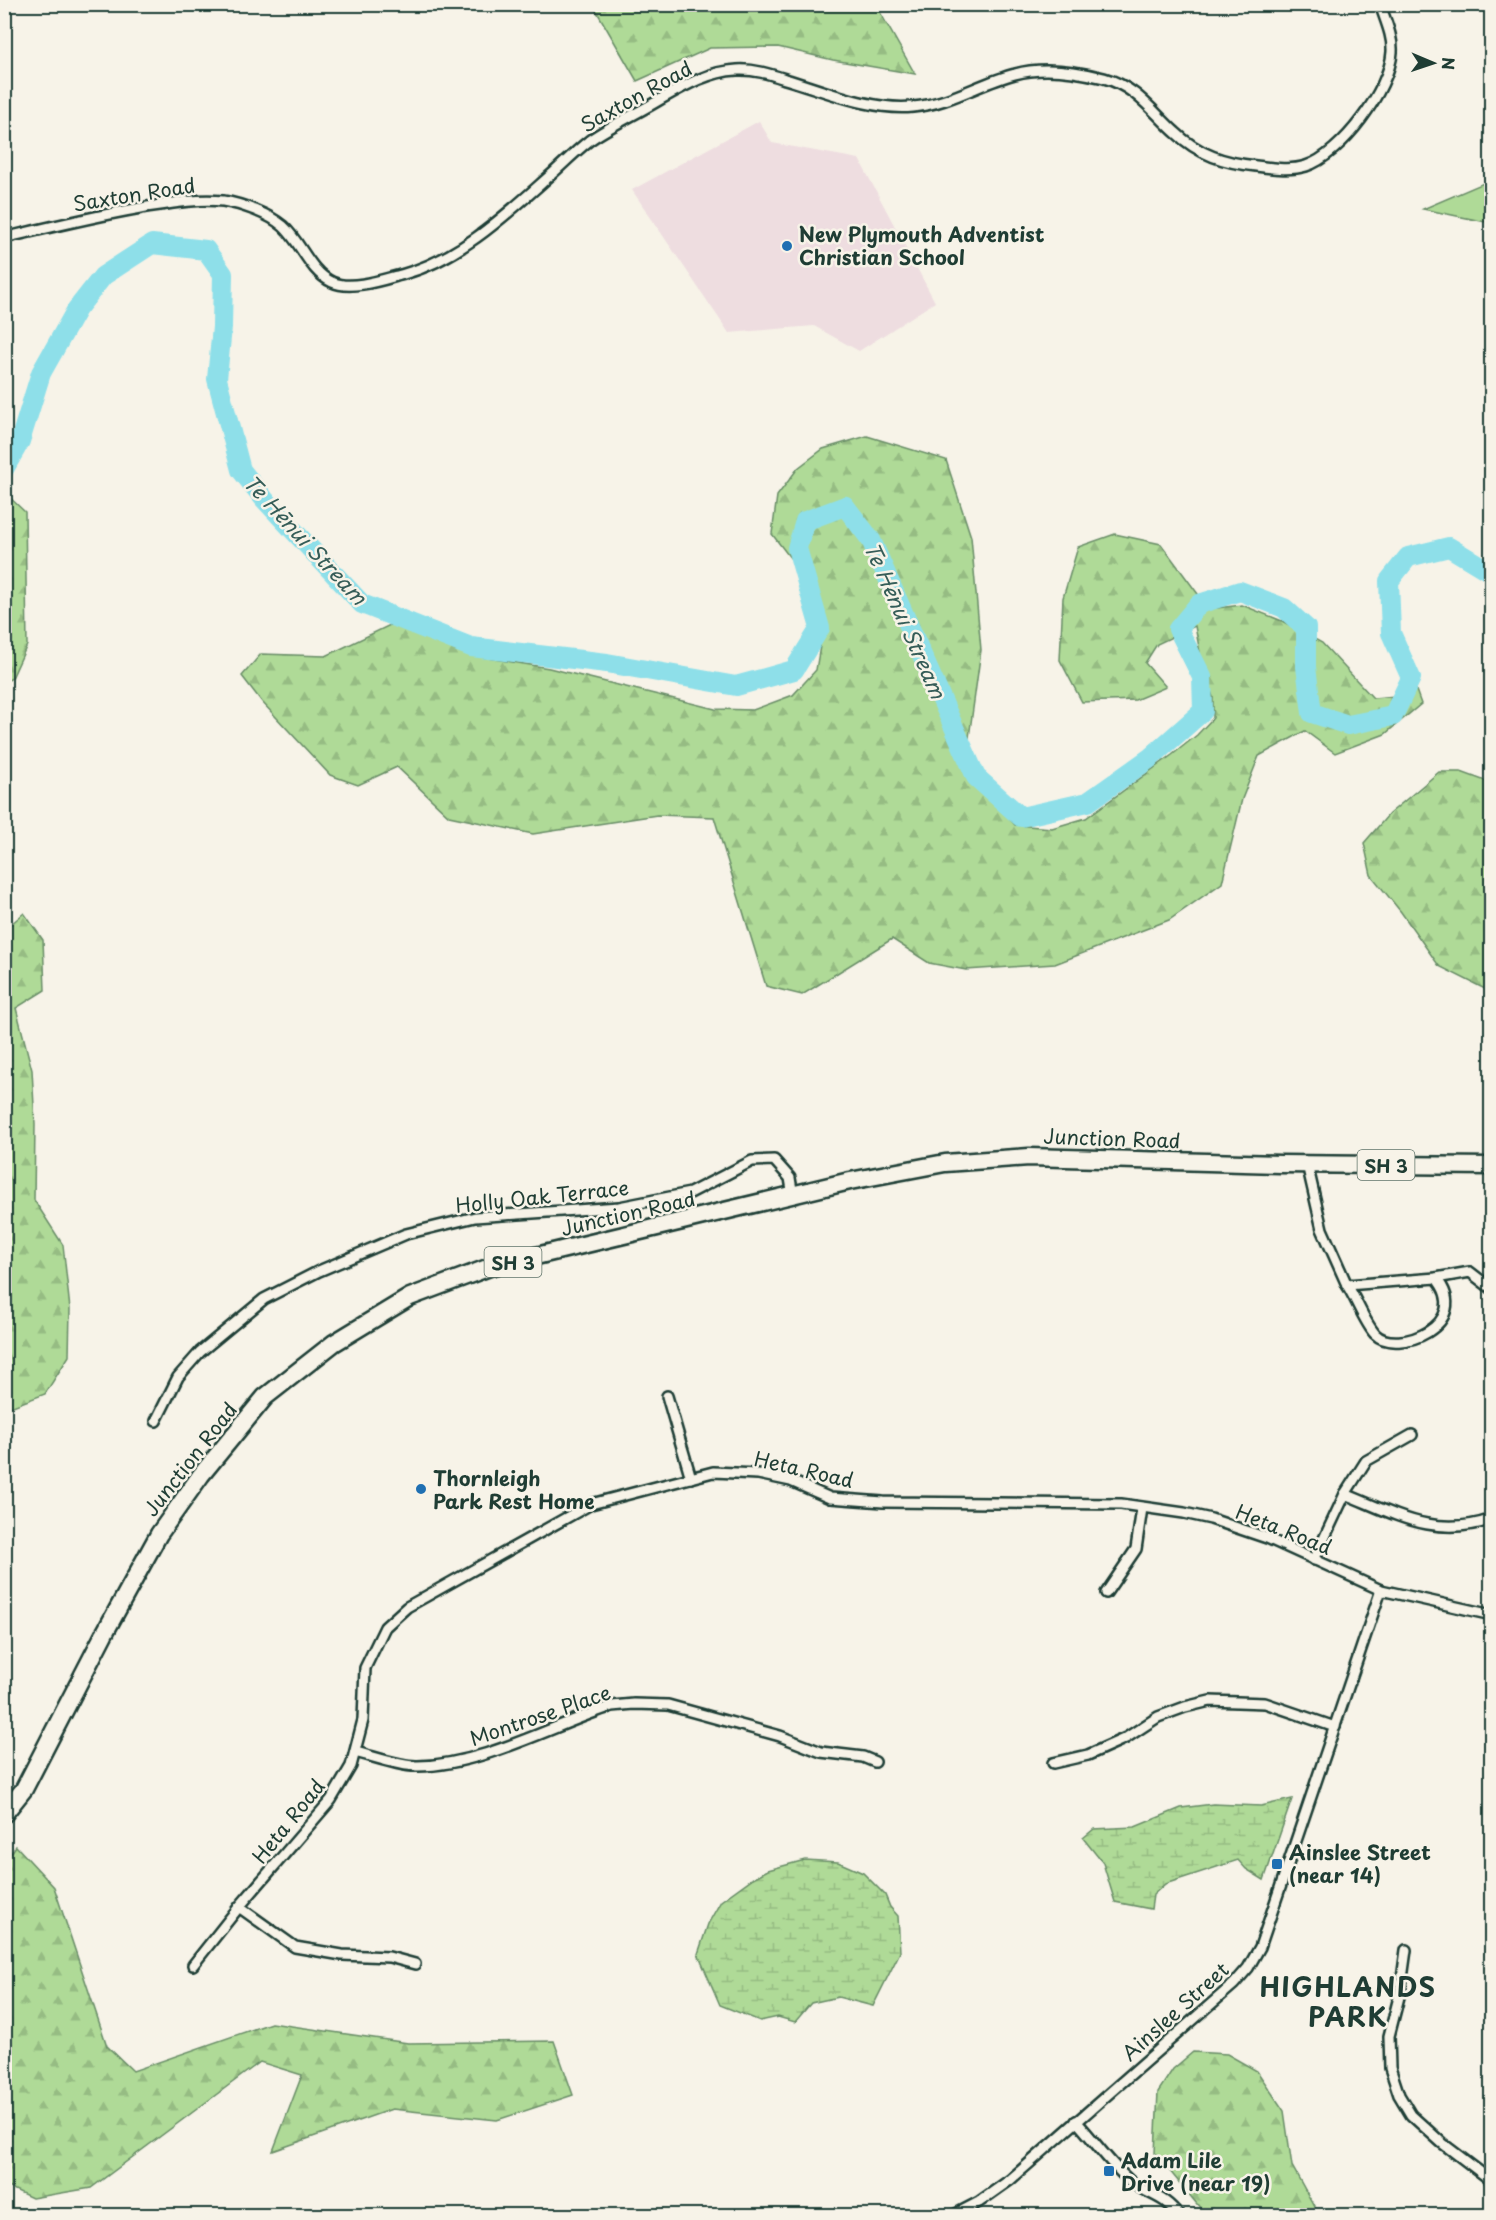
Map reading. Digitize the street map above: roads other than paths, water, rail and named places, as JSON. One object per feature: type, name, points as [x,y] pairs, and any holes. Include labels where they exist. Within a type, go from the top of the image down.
[{"type":"highway","name":"Junction Road","points":[[4,1814],[24,1789],[104,1634],[159,1534],[201,1475],[265,1397],[334,1343],[410,1298],[490,1268],[850,1181],[945,1163],[1029,1157],[1491,1166]]},
{"type":"street","name":"Saxton Road","points":[[4,238],[113,213],[176,202],[224,201],[260,213],[284,227],[316,269],[334,283],[364,284],[411,272],[446,256],[468,243],[521,201],[589,141],[683,86],[720,72],[740,69],[763,72],[876,106],[912,108],[950,98],[1029,71],[1049,70],[1084,74],[1106,79],[1133,92],[1175,132],[1206,155],[1234,163],[1295,168],[1313,163],[1332,152],[1344,140],[1380,87],[1392,55],[1391,38],[1380,4]]},
{"type":"street","name":"Holly Oak Terrace","points":[[156,1421],[178,1377],[200,1352],[264,1299],[319,1271],[406,1234],[475,1217],[619,1207],[690,1193],[752,1161],[774,1160],[790,1178],[793,1196]]},
{"type":"street","points":[[1307,1164],[1322,1229],[1347,1285],[1376,1335],[1389,1341],[1422,1335],[1435,1327],[1446,1314],[1448,1303],[1445,1292],[1436,1278]]},
{"type":"street","points":[[1347,1285],[1436,1278],[1470,1272],[1491,1289]]},
{"type":"street","points":[[667,1396],[691,1478]]},
{"type":"street","points":[[1314,1560],[1345,1494],[1366,1461],[1412,1435]]},
{"type":"street","name":"Heta Road","points":[[193,1965],[239,1907],[332,1800],[351,1766],[363,1720],[365,1668],[385,1627],[407,1606],[591,1504],[713,1472],[758,1474],[791,1481],[830,1498],[883,1502],[1121,1504],[1184,1513],[1231,1525],[1267,1538],[1381,1590],[1491,1615]]},
{"type":"street","points":[[1345,1494],[1425,1525],[1453,1527],[1491,1519]]},
{"type":"street","points":[[1106,1593],[1136,1549],[1142,1508]]},
{"type":"street","name":"Ainslee Street","points":[[952,2216],[995,2192],[1234,1984],[1248,1968],[1260,1947],[1381,1590]]},
{"type":"street","points":[[1053,1763],[1088,1755],[1126,1738],[1158,1717],[1210,1701],[1265,1703],[1335,1727]]},
{"type":"street","name":"Montrose Place","points":[[355,1752],[416,1767],[453,1762],[477,1757],[612,1706],[634,1704],[668,1705],[780,1736],[821,1752],[863,1757],[876,1762]]},
{"type":"street","points":[[239,1907],[295,1947],[342,1955],[389,1957],[416,1964]]},
{"type":"street","points":[[1406,1950],[1400,1993],[1389,2036],[1390,2068],[1400,2095],[1411,2115],[1442,2143],[1491,2181]]},
{"type":"street","points":[[1076,2121],[1131,2182],[1164,2199],[1179,2216]]},
{"type":"waterway","name":"Te Hēnui Stream","points":[[4,469],[20,441],[41,373],[77,309],[103,276],[152,244],[206,250],[223,274],[222,327],[217,379],[241,470],[265,500],[362,604],[471,647],[607,663],[736,686],[794,670],[820,628],[797,548],[805,521],[845,506],[871,540],[976,777],[1021,817],[1088,802],[1150,758],[1203,711],[1202,677],[1178,629],[1199,604],[1240,591],[1284,608],[1306,628],[1306,667],[1312,713],[1348,725],[1393,716],[1411,678],[1391,633],[1389,581],[1408,557],[1449,547],[1492,573]]},
{"type":"place","name":"New Plymouth Adventist Christian School","points":[[787,246]]},
{"type":"place","name":"Thornleigh Park Rest Home","points":[[421,1489]]},
{"type":"place","name":"Ainslee Street (near 14)","points":[[1277,1864]]},
{"type":"place","name":"Adam Lile Drive (near 19)","points":[[1109,2171]]},
{"type":"district","name":"HIGHLANDS PARK","points":[[1348,2001]]}]
